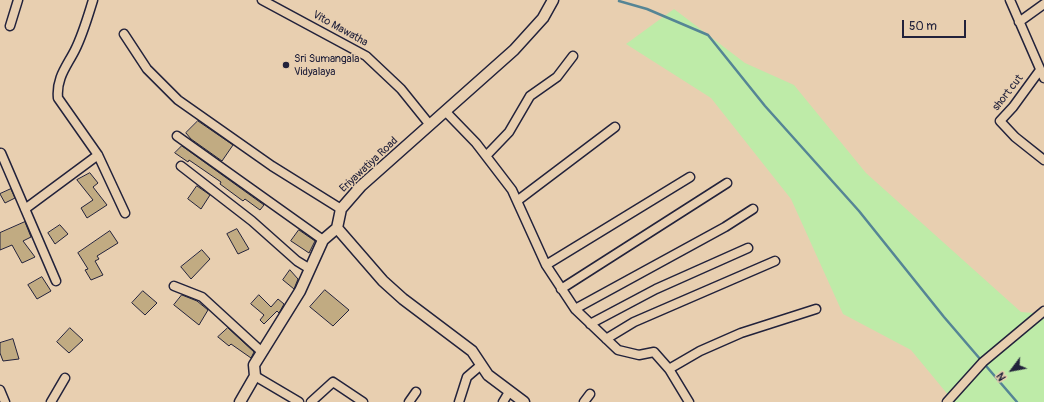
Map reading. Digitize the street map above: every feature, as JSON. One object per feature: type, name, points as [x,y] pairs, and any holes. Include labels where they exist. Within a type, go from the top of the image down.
[{"type":"street","points":[[10,26],[18,0]]},
{"type":"street","points":[[93,0],[76,49],[61,74],[57,88],[58,98],[98,155],[125,213]]},
{"type":"street","name":"Vito Mawatha","points":[[262,0],[366,56],[401,89],[430,125]]},
{"type":"street","name":"Eriyawatiya Road","points":[[337,228],[341,209],[361,186],[446,112],[529,35],[543,18],[554,0]]},
{"type":"street","points":[[1010,0],[1044,78]]},
{"type":"street","points":[[1019,22],[1044,4]]},
{"type":"street","points":[[124,34],[148,69],[178,100],[272,166],[341,209]]},
{"type":"street","points":[[486,156],[509,132],[530,96],[557,77],[573,56]]},
{"type":"street","name":"short cut","points":[[1040,70],[1013,107],[1000,121],[1015,137],[1044,160]]},
{"type":"street","points":[[446,112],[486,156],[512,190],[546,265],[575,309],[618,350],[639,355],[654,352],[669,369],[689,402]]},
{"type":"street","points":[[517,201],[615,127]]},
{"type":"street","points":[[177,136],[323,240]]},
{"type":"street","points":[[2,153],[56,282]]},
{"type":"street","points":[[25,208],[98,155]]},
{"type":"street","points":[[181,166],[252,221],[296,261],[310,269]]},
{"type":"street","points":[[546,265],[690,177]]},
{"type":"street","points":[[561,289],[727,183]]},
{"type":"street","points":[[575,309],[725,227],[753,209]]},
{"type":"street","points":[[240,402],[255,376],[254,365],[297,296],[323,240],[337,228],[383,281],[403,299],[472,351],[488,375],[524,402]]},
{"type":"street","points":[[590,324],[656,289],[748,248]]},
{"type":"street","points":[[606,339],[634,322],[775,261]]},
{"type":"street","points":[[174,286],[202,297],[262,352]]},
{"type":"street","points":[[669,369],[700,351],[741,332],[816,309]]},
{"type":"street","points":[[947,402],[983,362],[1044,311]]},
{"type":"street","points":[[459,402],[467,377],[481,365]]},
{"type":"street","points":[[255,376],[299,402]]},
{"type":"street","points":[[51,402],[65,378]]},
{"type":"street","points":[[310,402],[333,382],[363,402]]},
{"type":"street","points":[[0,390],[5,402]]},
{"type":"street","points":[[409,402],[416,392]]},
{"type":"street","points":[[502,402],[509,392]]},
{"type":"street","points":[[584,402],[590,394]]},
{"type":"green space","points":[[674,9],[745,63],[794,85],[866,173],[1021,312],[1044,314],[1044,402],[954,402],[911,350],[843,314],[791,199],[711,98],[626,44]]},
{"type":"building","points":[[198,121],[233,145],[222,161],[191,139],[186,133]]},
{"type":"building","points":[[182,146],[264,205],[260,210],[245,199],[243,201],[220,184],[221,182],[189,160],[188,162],[175,153]]},
{"type":"building","points":[[90,173],[98,183],[93,187],[107,205],[87,218],[81,208],[93,200],[77,180]]},
{"type":"building","points":[[197,186],[210,195],[201,209],[188,199]]},
{"type":"building","points":[[11,189],[15,198],[5,203],[0,194]]},
{"type":"building","points":[[25,222],[31,237],[23,241],[35,257],[22,263],[12,245],[0,250],[0,233]]},
{"type":"building","points":[[60,225],[68,234],[55,244],[48,233]]},
{"type":"building","points":[[237,229],[249,249],[238,254],[227,234]]},
{"type":"building","points":[[299,230],[315,241],[309,253],[291,241]]},
{"type":"building","points":[[110,231],[118,243],[97,256],[99,259],[95,261],[103,275],[91,280],[85,270],[88,269],[78,253]]},
{"type":"building","points":[[202,250],[210,259],[191,279],[181,267]]},
{"type":"building","points":[[290,270],[298,279],[294,289],[283,280]]},
{"type":"building","points":[[42,277],[51,291],[37,299],[28,285]]},
{"type":"building","points":[[325,290],[349,310],[333,326],[310,307]]},
{"type":"building","points":[[143,291],[157,303],[145,315],[132,303]]},
{"type":"building","points":[[182,295],[197,301],[208,310],[199,325],[174,305]]},
{"type":"building","points":[[259,295],[271,307],[278,299],[284,304],[279,313],[277,311],[264,324],[260,320],[264,315],[251,304]]},
{"type":"building","points":[[70,328],[83,340],[69,353],[57,342]]},
{"type":"building","points":[[228,328],[254,352],[251,358],[231,344],[229,346],[218,337]]},
{"type":"building","points":[[13,339],[19,359],[3,361],[0,353],[0,343]]},
{"type":"waterway","points":[[619,1],[647,9],[708,35],[765,106],[859,211],[944,317],[1017,402]]},
{"type":"place","name":"Sri Sumangala Vidyalaya","points":[[286,65]]}]
